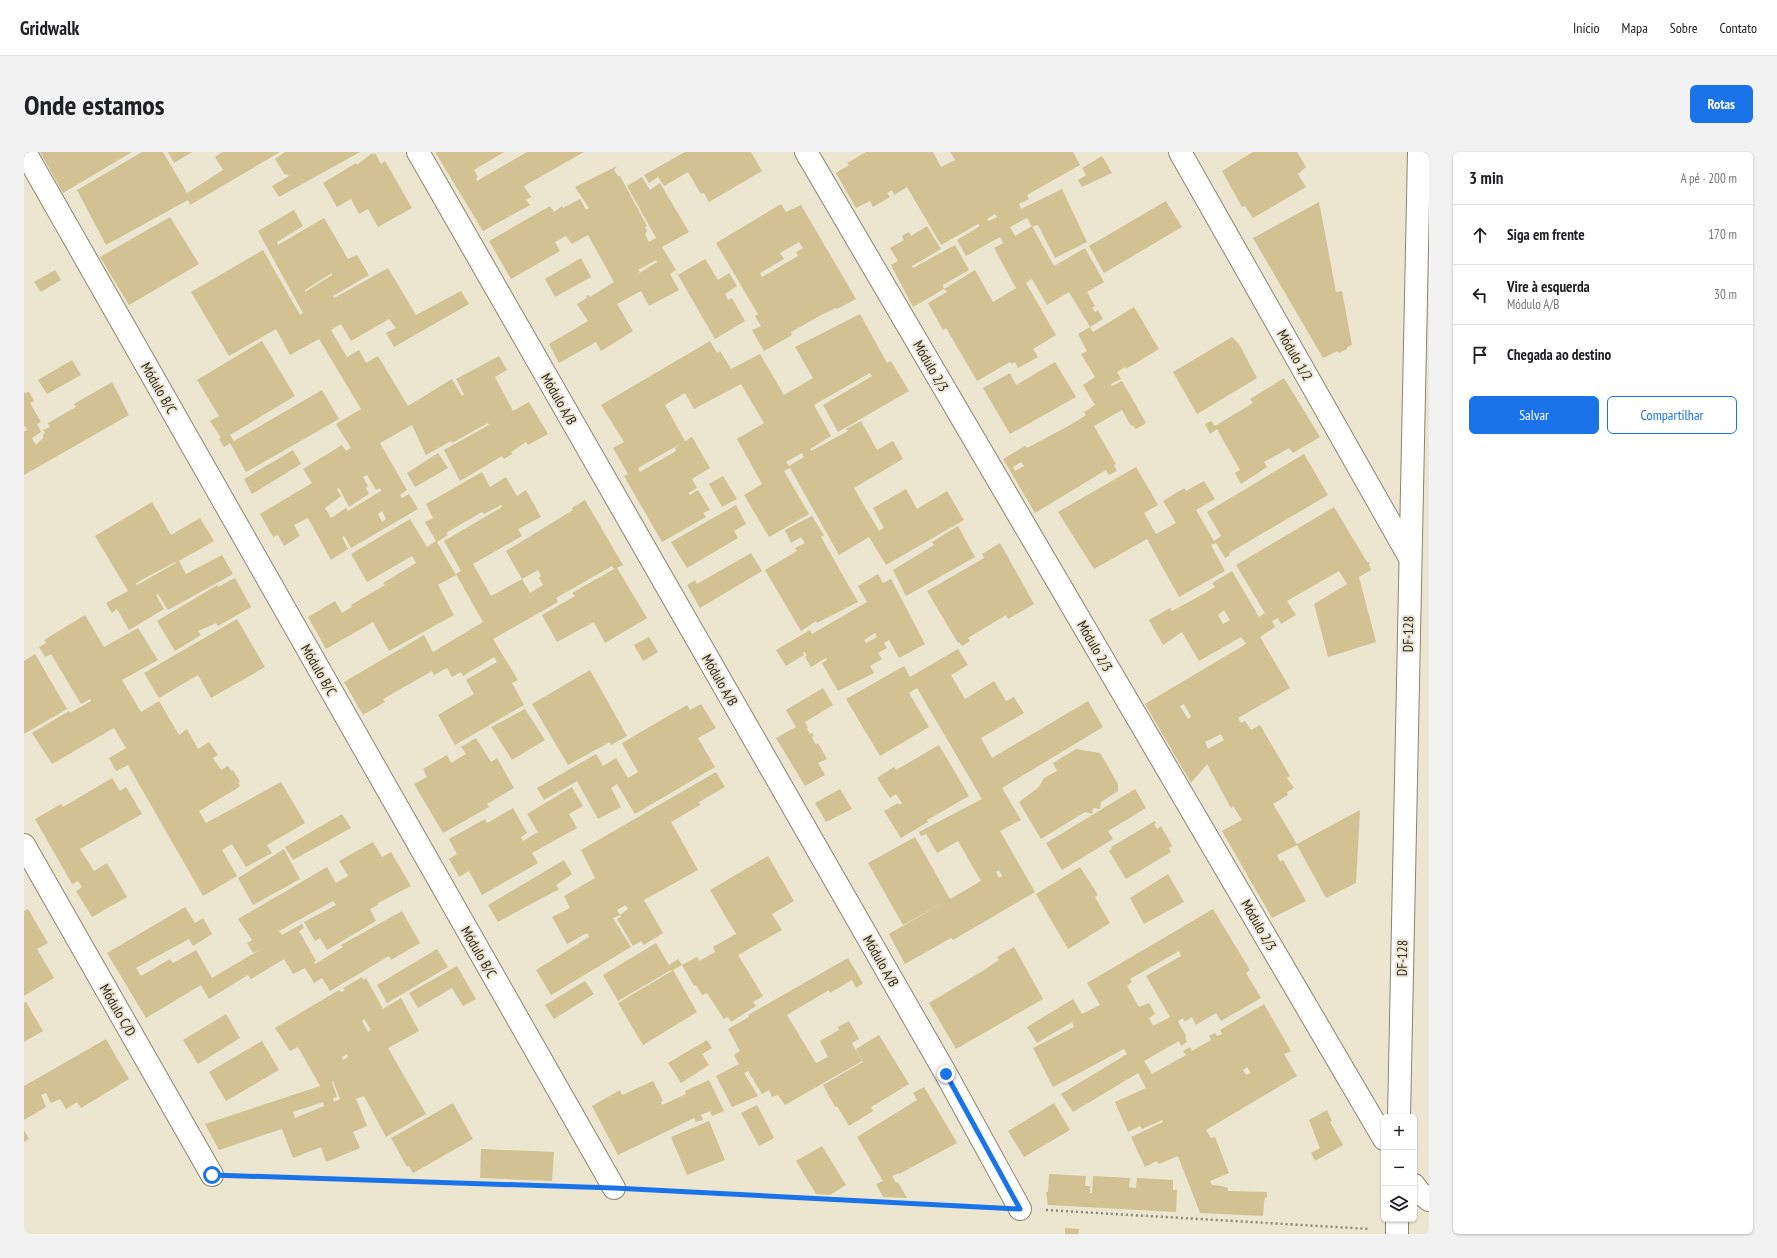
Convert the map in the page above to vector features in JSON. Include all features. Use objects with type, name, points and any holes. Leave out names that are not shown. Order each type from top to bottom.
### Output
[{"type":"street","name":"Módulo B/C","points":[[25,152],[614,1188]]},
{"type":"street","name":"Módulo A/B","points":[[418,152],[942,1067],[1020,1209]]},
{"type":"street","name":"Módulo 2/3","points":[[806,152],[1381,1134]]},
{"type":"street","name":"Módulo 1/2","points":[[1180,152],[1410,558]]},
{"type":"street","name":"DF-128","points":[[1399,1114],[1419,152]]},
{"type":"street","points":[[1419,198],[1429,176]]},
{"type":"street","name":"Módulo C/D","points":[[24,845],[212,1175]]},
{"type":"street","points":[[1415,1186],[1420,1193],[1429,1200]]},
{"type":"path","points":[[212,1175],[614,1188],[1397,1228]]},
{"type":"building","points":[[40,152],[132,152],[63,193]]},
{"type":"building","points":[[142,152],[163,152],[187,193],[223,170],[215,157],[222,152],[280,152],[190,205],[188,200],[106,245],[77,190]]},
{"type":"building","points":[[168,152],[192,152],[174,163]]},
{"type":"building","points":[[285,152],[360,152],[279,197],[272,186],[289,176],[287,174],[285,175],[275,159]]},
{"type":"building","points":[[435,152],[504,152],[474,170],[478,177],[476,178],[477,181],[527,152],[584,152],[524,186],[531,197],[526,200],[530,205],[483,231]]},
{"type":"building","points":[[685,152],[751,152],[762,171],[709,202],[704,193],[701,194],[688,172],[664,186],[658,177],[649,183],[644,175]]},
{"type":"building","points":[[866,152],[933,152],[941,167],[955,160],[950,152],[1073,152],[1080,165],[1027,195],[1029,199],[1019,204],[1021,209],[1062,189],[1087,242],[1055,258],[1038,225],[1032,227],[1054,266],[1085,248],[1104,282],[1087,292],[1095,306],[1092,308],[1095,312],[1098,310],[1103,319],[1090,327],[1069,292],[1047,305],[1032,279],[1026,283],[1056,335],[1033,349],[1038,357],[1018,368],[1015,362],[1012,364],[1010,362],[977,381],[946,328],[943,330],[928,303],[947,292],[944,289],[975,270],[993,302],[1016,288],[994,248],[1003,243],[1000,237],[966,256],[957,240],[980,226],[978,224],[941,245],[907,187],[894,195],[892,190],[887,193],[890,197],[873,207],[870,201],[856,208],[836,173],[849,165],[847,163]],"holes":[[[995,214],[997,217],[989,221],[987,219]],[[1027,218],[1032,226],[1015,236],[1010,227]]]},
{"type":"building","points":[[1253,152],[1297,152],[1306,167],[1298,174],[1306,187],[1253,218],[1245,206],[1242,207],[1222,171]]},
{"type":"building","points":[[372,153],[373,155],[375,153],[381,164],[385,161],[412,208],[378,227],[368,209],[359,214],[351,199],[337,207],[323,183],[356,163],[357,165]]},
{"type":"building","points":[[1102,156],[1112,173],[1082,187],[1078,180],[1086,175],[1082,168]]},
{"type":"building","points":[[617,166],[614,170],[618,176],[620,176],[647,226],[645,227],[647,230],[645,234],[649,242],[656,238],[627,186],[642,177],[650,190],[660,183],[689,232],[662,247],[676,270],[670,274],[679,290],[649,306],[641,291],[617,304],[633,331],[601,351],[596,342],[559,363],[549,344],[588,321],[577,304],[587,298],[586,296],[589,295],[590,297],[614,282],[588,235],[572,244],[566,236],[555,242],[560,251],[511,279],[489,241],[550,206],[554,212],[562,206],[563,208],[580,199],[586,210],[589,208],[575,187]],"holes":[[[656,260],[657,262],[633,277],[640,272],[638,270]]]},
{"type":"building","points":[[1166,201],[1182,227],[1104,273],[1089,246]]},
{"type":"building","points":[[1319,202],[1336,292],[1342,291],[1352,345],[1339,353],[1338,351],[1323,358],[1253,238]]},
{"type":"building","points":[[781,204],[786,212],[801,205],[856,299],[821,315],[791,332],[792,335],[764,351],[752,330],[761,326],[755,316],[758,314],[716,243]],"holes":[[[799,242],[803,248],[796,252],[798,256],[762,277],[760,273],[784,259],[780,253]]]},
{"type":"building","points":[[294,210],[303,226],[277,242],[278,245],[324,218],[348,259],[357,255],[369,275],[333,296],[334,298],[388,268],[416,315],[461,291],[469,304],[394,347],[386,333],[396,328],[389,319],[351,341],[341,324],[331,330],[347,357],[359,350],[366,363],[378,356],[408,406],[452,379],[462,396],[464,394],[456,379],[499,356],[507,370],[495,377],[513,411],[529,402],[548,434],[528,445],[526,442],[511,452],[512,454],[504,459],[502,456],[460,481],[444,450],[489,425],[488,423],[452,443],[451,441],[426,455],[412,425],[380,443],[407,490],[400,495],[402,498],[409,494],[418,509],[351,548],[344,536],[342,537],[348,549],[331,560],[308,518],[294,525],[300,536],[284,546],[278,535],[273,537],[260,514],[312,483],[303,469],[342,445],[346,451],[351,448],[336,424],[361,409],[319,339],[290,355],[276,329],[229,356],[191,292],[263,250],[300,315],[303,313],[258,231]],"holes":[[[332,273],[332,275],[305,292],[305,290]],[[367,475],[376,490],[380,488],[381,491],[348,511],[346,508],[331,518],[325,508],[341,496],[337,489],[339,488],[349,507],[369,494],[366,488],[368,486],[363,477]],[[382,511],[386,519],[382,522],[378,514]]]},
{"type":"building","points":[[170,217],[199,264],[129,305],[100,257]]},
{"type":"building","points":[[927,226],[941,249],[912,266],[913,268],[955,245],[969,270],[943,285],[944,289],[913,307],[891,265],[898,261],[890,248],[904,240],[902,236],[909,232],[911,236]]},
{"type":"building","points":[[581,258],[591,277],[555,297],[545,279]]},
{"type":"building","points":[[705,259],[718,280],[729,273],[737,286],[725,294],[728,300],[732,298],[745,321],[715,339],[678,275]]},
{"type":"building","points":[[55,270],[61,280],[41,292],[34,282]]},
{"type":"building","points":[[1134,307],[1159,349],[1126,369],[1125,367],[1117,372],[1121,379],[1111,384],[1112,386],[1122,381],[1146,423],[1136,429],[1132,425],[1131,426],[1122,410],[1094,426],[1116,464],[1114,465],[1117,471],[1109,475],[1106,470],[1035,513],[1003,459],[1025,446],[1027,448],[1072,424],[1086,415],[1084,412],[1095,405],[1083,385],[1095,377],[1081,354],[1087,351],[1078,334],[1090,327],[1093,332]],"holes":[[[1021,462],[1024,466],[1015,471],[1013,467]]]},
{"type":"building","points":[[860,314],[887,363],[891,361],[909,391],[838,432],[823,405],[872,376],[870,373],[814,405],[831,436],[810,449],[811,451],[848,431],[846,429],[861,421],[877,450],[893,441],[903,459],[854,488],[879,531],[884,528],[873,508],[906,489],[917,509],[947,491],[964,520],[886,565],[869,537],[839,555],[790,468],[784,471],[809,514],[769,537],[744,495],[762,484],[737,439],[764,423],[741,384],[694,409],[685,393],[665,405],[685,441],[692,437],[710,468],[692,479],[697,488],[688,493],[690,495],[698,490],[710,510],[703,513],[706,517],[662,542],[624,476],[628,474],[613,448],[624,442],[601,405],[710,341],[717,353],[720,351],[731,369],[760,354],[784,395],[813,378],[795,347]],"holes":[[[682,443],[675,448],[676,451],[640,472],[638,468]],[[802,453],[804,457],[789,466],[786,462]]]},
{"type":"building","points":[[1232,337],[1239,344],[1257,378],[1197,414],[1173,372]]},
{"type":"building","points":[[262,341],[295,396],[230,435],[234,441],[322,390],[339,419],[246,472],[230,443],[224,447],[219,439],[221,438],[210,421],[219,416],[197,380]]},
{"type":"building","points":[[72,360],[81,375],[47,394],[38,380]]},
{"type":"building","points":[[1055,362],[1076,397],[1010,434],[983,388],[1010,373],[1016,385]]},
{"type":"building","points":[[1284,378],[1320,437],[1293,453],[1289,448],[1264,462],[1267,467],[1241,484],[1235,473],[1240,470],[1217,429],[1210,434],[1205,424],[1211,421],[1215,426],[1253,403],[1250,399]]},
{"type":"building","points":[[112,382],[129,415],[24,475],[24,432],[27,430],[25,426],[24,427],[24,391],[25,393],[29,392],[34,401],[30,403],[41,422],[37,424],[41,432],[32,438],[36,445],[43,438],[45,433],[43,430],[50,427],[48,423],[76,407],[74,404]]},
{"type":"building","points":[[293,450],[301,464],[252,494],[244,479]]},
{"type":"building","points":[[438,453],[448,468],[415,487],[407,473]]},
{"type":"building","points":[[1304,454],[1328,495],[1229,553],[1230,555],[1225,558],[1216,543],[1211,545],[1225,571],[1179,597],[1147,539],[1094,569],[1058,512],[1136,467],[1158,505],[1144,513],[1156,534],[1176,523],[1163,501],[1184,488],[1186,491],[1204,481],[1215,499],[1196,510],[1214,541],[1221,536],[1207,512]]},
{"type":"building","points":[[482,472],[490,487],[506,477],[517,496],[526,490],[541,517],[518,529],[522,536],[473,564],[491,596],[522,579],[506,551],[573,510],[572,508],[585,500],[623,565],[617,568],[647,618],[605,643],[594,622],[557,642],[542,615],[575,596],[572,593],[614,569],[612,566],[556,598],[558,602],[493,639],[518,680],[512,683],[524,705],[455,745],[438,715],[474,694],[466,680],[497,662],[494,657],[463,676],[461,672],[452,677],[447,668],[434,675],[432,671],[383,699],[385,702],[363,715],[344,682],[424,635],[433,652],[483,622],[456,574],[461,571],[444,541],[502,507],[501,505],[484,514],[482,512],[446,533],[448,535],[437,542],[456,575],[438,585],[454,615],[389,651],[373,622],[326,649],[308,617],[335,601],[342,613],[352,607],[351,605],[385,585],[383,583],[416,563],[412,556],[367,582],[351,554],[410,519],[427,547],[436,541],[425,522],[433,518],[426,504]],"holes":[[[538,570],[541,576],[539,578],[543,585],[530,593],[522,579]]]},
{"type":"building","points":[[723,476],[737,499],[722,507],[709,484]]},
{"type":"building","points":[[152,502],[171,535],[200,518],[214,541],[179,561],[186,574],[222,555],[233,574],[168,610],[158,594],[156,595],[164,609],[129,630],[117,609],[112,613],[106,603],[128,591],[95,536]],"holes":[[[175,562],[176,563],[137,585],[136,583]]]},
{"type":"building","points":[[736,505],[746,524],[734,531],[738,538],[687,568],[671,542]]},
{"type":"building","points":[[1334,507],[1367,562],[1370,563],[1369,565],[1371,570],[1359,577],[1376,642],[1328,657],[1314,604],[1347,584],[1339,571],[1287,601],[1296,615],[1281,624],[1278,618],[1272,621],[1275,627],[1260,637],[1290,688],[1238,718],[1241,723],[1245,721],[1251,730],[1260,725],[1290,776],[1287,778],[1294,788],[1287,792],[1288,795],[1273,804],[1297,844],[1360,810],[1356,883],[1326,898],[1297,845],[1277,855],[1280,862],[1283,860],[1306,901],[1272,918],[1222,831],[1242,820],[1233,806],[1231,808],[1207,764],[1191,783],[1145,704],[1246,644],[1241,637],[1199,661],[1182,632],[1163,645],[1149,620],[1170,608],[1172,611],[1205,593],[1215,587],[1212,583],[1232,571],[1259,617],[1265,613],[1236,565]],"holes":[[[1224,610],[1230,620],[1223,624],[1218,615]],[[1184,704],[1191,717],[1188,719],[1180,706]],[[1221,734],[1224,740],[1208,749],[1205,742]]]},
{"type":"building","points":[[812,516],[824,535],[821,537],[858,602],[817,623],[816,621],[801,631],[765,570],[797,551],[795,548],[805,543],[801,537],[791,543],[785,530]]},
{"type":"building","points":[[958,526],[975,557],[906,596],[893,570],[934,545],[932,542]]},
{"type":"building","points":[[1000,543],[1034,604],[1008,619],[1006,615],[968,638],[970,641],[962,646],[959,642],[958,643],[927,591],[984,558],[982,554]]},
{"type":"building","points":[[751,553],[762,571],[700,608],[687,585],[695,580],[697,584]]},
{"type":"building","points":[[878,574],[883,583],[891,579],[925,644],[899,658],[889,640],[884,643],[887,648],[878,653],[882,659],[870,666],[874,673],[838,691],[822,663],[827,660],[826,658],[811,667],[805,657],[807,656],[805,652],[803,653],[804,655],[786,666],[776,650],[810,630],[812,634],[867,602],[858,586]],"holes":[[[875,633],[877,637],[866,643],[864,640]]]},
{"type":"building","points":[[235,578],[251,607],[218,626],[216,623],[198,631],[201,635],[175,651],[157,621],[217,585],[218,587]]},
{"type":"building","points":[[85,615],[104,647],[138,628],[158,660],[122,680],[141,712],[159,701],[179,735],[187,729],[198,749],[209,742],[218,755],[213,758],[221,770],[228,766],[231,771],[233,770],[240,782],[238,783],[240,786],[236,789],[199,811],[206,823],[281,782],[305,823],[267,845],[272,853],[246,867],[232,844],[222,850],[237,876],[203,896],[128,765],[116,771],[109,758],[126,748],[114,728],[52,764],[32,733],[69,711],[70,713],[91,701],[90,699],[81,704],[51,654],[45,657],[39,647],[46,643],[44,640]]},
{"type":"building","points":[[237,619],[265,667],[211,698],[198,675],[159,698],[144,673]]},
{"type":"building","points":[[649,637],[658,652],[643,661],[634,645]]},
{"type":"building","points":[[958,649],[968,665],[951,675],[965,699],[994,681],[1006,701],[1014,697],[1024,713],[981,738],[992,758],[1088,701],[1103,727],[1002,788],[1021,820],[1000,831],[1035,892],[953,940],[951,938],[905,964],[889,934],[946,901],[903,925],[868,863],[915,837],[950,899],[981,881],[958,841],[937,853],[926,834],[921,836],[919,832],[982,799],[917,688],[909,693],[929,727],[880,756],[846,699],[904,666],[910,677]],"holes":[[[999,870],[1002,876],[999,878],[996,872]]]},
{"type":"building","points":[[35,654],[67,709],[24,734],[24,661]]},
{"type":"building","points":[[590,670],[627,736],[611,745],[610,742],[568,765],[532,704]]},
{"type":"building","points":[[823,688],[833,705],[805,722],[810,734],[812,733],[814,736],[812,737],[816,745],[818,743],[827,759],[818,763],[825,775],[805,786],[776,738],[796,727],[786,710]]},
{"type":"building","points":[[701,704],[716,728],[698,738],[715,767],[635,814],[617,784],[611,788],[621,807],[598,819],[577,781],[544,800],[537,788],[596,754],[603,766],[616,758],[628,778],[638,772],[622,743],[687,705],[690,710]]},
{"type":"building","points":[[525,709],[545,740],[512,760],[491,727]]},
{"type":"building","points":[[476,738],[491,762],[497,758],[514,788],[487,804],[489,807],[443,833],[414,784],[427,777],[423,769],[447,755],[451,763],[466,754],[461,747]]},
{"type":"building","points":[[939,745],[969,796],[927,820],[928,822],[901,838],[884,811],[898,803],[899,805],[902,803],[896,794],[890,798],[877,778],[894,767],[896,770]]},
{"type":"building","points":[[1076,749],[1100,753],[1118,784],[1118,791],[1101,802],[1100,809],[1093,808],[1092,814],[1085,812],[1041,839],[1019,802],[1039,787],[1044,778],[1057,771],[1053,763]]},
{"type":"building","points":[[716,772],[725,787],[699,802],[700,805],[671,822],[698,870],[644,900],[663,933],[644,945],[641,941],[633,946],[617,919],[621,917],[620,915],[613,918],[631,947],[551,995],[536,970],[589,937],[587,933],[567,944],[552,917],[570,908],[564,896],[595,878],[581,850]],"holes":[[[626,905],[628,909],[620,915],[617,910]]]},
{"type":"building","points":[[112,778],[120,791],[126,787],[142,814],[80,849],[94,871],[107,863],[127,897],[92,917],[76,891],[82,887],[78,881],[72,884],[35,819],[61,804],[63,807]]},
{"type":"building","points":[[572,787],[583,806],[569,814],[577,828],[532,853],[538,863],[482,895],[469,871],[459,877],[449,859],[457,854],[449,839],[485,819],[487,823],[513,808],[527,833],[521,837],[523,841],[538,832],[527,814]]},
{"type":"building","points":[[840,789],[852,809],[826,822],[815,803]]},
{"type":"building","points":[[1135,789],[1146,808],[1108,831],[1113,839],[1062,870],[1046,843]]},
{"type":"building","points":[[342,814],[351,828],[293,860],[285,847]]},
{"type":"building","points":[[1155,821],[1156,823],[1154,824],[1157,829],[1161,826],[1172,846],[1169,848],[1171,852],[1126,879],[1109,851],[1112,849],[1111,847]]},
{"type":"building","points":[[373,842],[382,857],[391,852],[411,886],[378,903],[378,905],[370,909],[376,921],[327,950],[320,938],[315,941],[304,922],[336,905],[333,901],[279,931],[282,935],[302,924],[304,928],[299,931],[316,961],[314,962],[315,964],[343,947],[341,945],[402,911],[420,943],[391,960],[389,956],[330,991],[322,978],[314,983],[305,968],[293,974],[284,959],[251,979],[248,975],[209,999],[201,985],[146,1018],[107,953],[185,907],[195,923],[203,918],[212,934],[193,946],[189,939],[136,968],[141,976],[170,959],[173,963],[196,950],[212,978],[261,949],[253,953],[247,943],[252,940],[238,919],[327,867],[336,883],[348,876],[339,861]]},
{"type":"building","points":[[284,849],[300,879],[253,905],[238,878]]},
{"type":"building","points":[[768,856],[794,901],[772,914],[782,930],[738,955],[763,996],[753,1002],[756,1006],[731,1022],[728,1017],[724,1019],[707,993],[702,995],[696,985],[694,986],[682,965],[697,957],[699,961],[715,952],[713,947],[736,934],[710,890]]},
{"type":"building","points":[[564,860],[572,874],[556,885],[559,889],[498,922],[488,905]]},
{"type":"building","points":[[1080,867],[1098,895],[1095,897],[1110,923],[1068,949],[1036,894]]},
{"type":"building","points":[[1168,874],[1184,902],[1144,924],[1130,898]]},
{"type":"building","points":[[28,909],[48,943],[37,949],[54,978],[24,996],[24,911]]},
{"type":"building","points":[[1213,909],[1250,970],[1246,973],[1261,998],[1221,1021],[1216,1013],[1196,1025],[1192,1017],[1185,1022],[1183,1018],[1178,1021],[1186,1036],[1187,1042],[1181,1046],[1179,1041],[1144,1061],[1152,1074],[1186,1055],[1183,1051],[1190,1047],[1192,1051],[1211,1040],[1209,1036],[1215,1033],[1217,1036],[1222,1034],[1220,1030],[1264,1004],[1291,1051],[1284,1054],[1297,1076],[1206,1130],[1211,1138],[1215,1137],[1229,1173],[1210,1181],[1212,1185],[1228,1188],[1228,1191],[1267,1192],[1263,1216],[1200,1213],[1178,1156],[1159,1164],[1157,1161],[1145,1167],[1131,1137],[1163,1122],[1162,1120],[1142,1129],[1140,1126],[1128,1132],[1115,1102],[1146,1088],[1138,1073],[1073,1112],[1061,1094],[1127,1054],[1124,1049],[1053,1087],[1033,1048],[1074,1027],[1072,1022],[1037,1043],[1027,1027],[1073,999],[1082,1014],[1100,1005],[1087,983]],"holes":[[[1179,951],[1181,956],[1146,976],[1170,1017],[1153,1026],[1149,1018],[1155,1014],[1149,1003],[1139,1007],[1127,986],[1132,982],[1130,979]],[[1247,1067],[1251,1073],[1246,1075],[1243,1070]]]},
{"type":"building","points":[[656,943],[669,965],[678,959],[682,965],[673,970],[697,1012],[643,1045],[618,1003],[672,971],[671,970],[618,1001],[603,975]]},
{"type":"building","points":[[1014,947],[1043,999],[956,1049],[929,1003],[984,970],[999,960],[997,957]]},
{"type":"building","points":[[437,949],[448,967],[387,1003],[377,985]]},
{"type":"building","points":[[848,958],[863,983],[856,988],[852,980],[830,993],[829,990],[787,1015],[816,1063],[828,1057],[820,1041],[839,1030],[838,1027],[849,1021],[859,1039],[852,1043],[862,1061],[785,1105],[778,1095],[772,1097],[769,1090],[762,1094],[748,1071],[744,1073],[758,1096],[732,1107],[716,1076],[739,1064],[734,1055],[740,1051],[728,1029],[749,1017],[748,1015]]},
{"type":"building","points":[[457,966],[476,999],[463,1006],[452,988],[418,1008],[409,993]]},
{"type":"building","points":[[362,977],[363,980],[366,978],[383,1009],[401,998],[419,1031],[388,1048],[426,1114],[386,1137],[364,1096],[356,1099],[367,1126],[353,1132],[360,1148],[326,1162],[321,1147],[293,1158],[282,1129],[219,1150],[205,1124],[320,1086],[298,1047],[290,1051],[275,1028],[339,990],[341,992],[345,990],[343,988]],"holes":[[[364,1019],[371,1030],[368,1032],[362,1021]],[[347,1054],[348,1057],[343,1060],[342,1057]],[[333,1081],[340,1099],[334,1102],[333,1098],[337,1097],[332,1082]],[[323,1102],[324,1106],[295,1118],[293,1112]]]},
{"type":"building","points":[[585,981],[594,994],[554,1019],[545,1005]]},
{"type":"building","points":[[26,1002],[43,1031],[24,1042],[24,1003]]},
{"type":"building","points":[[226,1014],[240,1038],[198,1064],[183,1040]]},
{"type":"building","points":[[879,1035],[909,1084],[871,1107],[873,1111],[849,1126],[837,1106],[835,1107],[823,1085],[863,1062],[856,1049]]},
{"type":"building","points":[[106,1039],[129,1079],[81,1108],[77,1102],[66,1109],[60,1099],[51,1103],[46,1093],[41,1095],[46,1107],[24,1120],[24,1086]]},
{"type":"building","points":[[707,1040],[712,1048],[702,1054],[709,1065],[681,1083],[668,1063]]},
{"type":"building","points":[[262,1041],[279,1070],[226,1101],[209,1072]]},
{"type":"building","points":[[709,1080],[724,1111],[712,1116],[710,1111],[701,1115],[703,1120],[696,1122],[694,1118],[618,1155],[592,1106],[620,1090],[622,1095],[653,1081],[663,1101],[661,1102],[662,1105],[686,1094],[685,1091]]},
{"type":"building","points":[[924,1087],[957,1143],[899,1174],[892,1176],[896,1183],[898,1182],[907,1198],[883,1197],[876,1184],[883,1181],[857,1137],[917,1100],[913,1093]]},
{"type":"building","points":[[453,1103],[473,1139],[413,1173],[409,1166],[407,1167],[391,1138]]},
{"type":"building","points":[[1054,1103],[1070,1130],[1024,1157],[1008,1131]]},
{"type":"building","points":[[757,1105],[774,1138],[759,1146],[741,1113]]},
{"type":"building","points":[[1327,1110],[1332,1121],[1330,1122],[1343,1145],[1315,1161],[1311,1153],[1320,1148],[1309,1120]]},
{"type":"building","points":[[709,1121],[725,1160],[687,1175],[671,1137]]},
{"type":"building","points":[[24,1130],[29,1139],[24,1142]]},
{"type":"building","points":[[822,1146],[846,1185],[830,1195],[816,1194],[796,1161]]},
{"type":"building","points":[[481,1149],[554,1152],[552,1181],[480,1178]]},
{"type":"building","points":[[1049,1174],[1086,1176],[1085,1186],[1090,1186],[1090,1193],[1092,1193],[1093,1176],[1130,1178],[1129,1187],[1135,1188],[1137,1178],[1173,1180],[1173,1190],[1177,1190],[1176,1212],[1048,1205],[1046,1192],[1048,1192]]},
{"type":"building","points":[[1065,1228],[1079,1229],[1078,1234],[1065,1234]]},
{"type":"route","points":[[212,1175],[614,1188],[1020,1209],[946,1074]]}]
